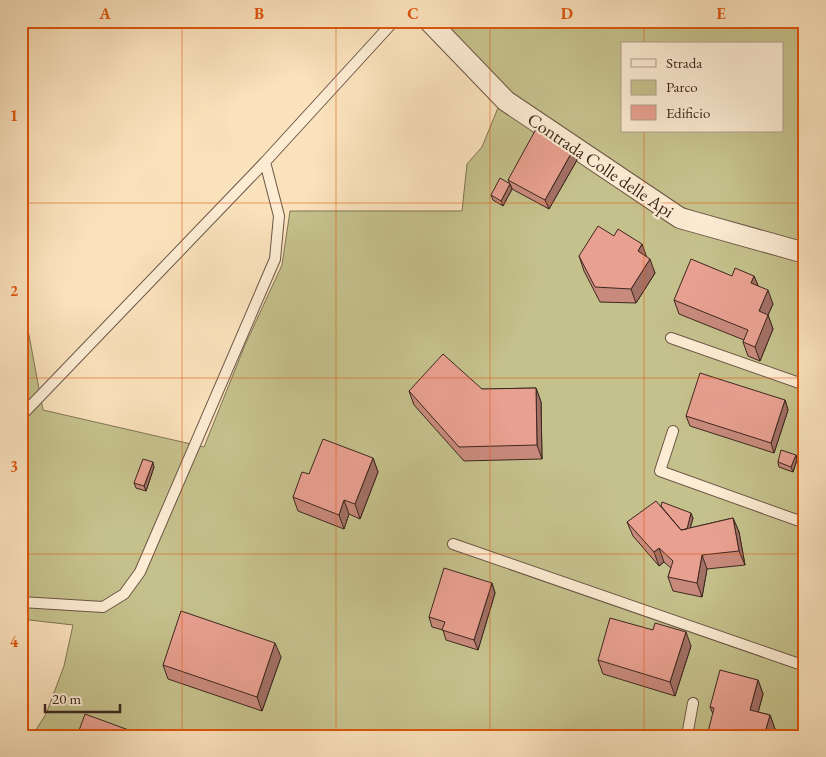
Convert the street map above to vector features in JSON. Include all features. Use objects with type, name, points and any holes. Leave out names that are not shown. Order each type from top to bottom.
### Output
[{"type":"street","name":"Contrada Colle delle Api","points":[[429,21],[506,101],[680,218],[805,253]]},
{"type":"lane","points":[[21,416],[266,162],[394,21]]},
{"type":"lane","points":[[21,602],[103,607],[124,594],[140,572],[275,259],[279,216],[266,162]]},
{"type":"lane","points":[[671,338],[805,385]]},
{"type":"lane","points":[[673,431],[660,471],[805,523]]},
{"type":"lane","points":[[453,544],[805,666]]},
{"type":"lane","points":[[688,736],[693,703]]},
{"type":"green space","points":[[443,21],[805,21],[805,242],[732,225],[682,207],[514,95]]},
{"type":"green space","points":[[500,103],[679,220],[805,257],[805,736],[32,736],[46,714],[64,666],[73,625],[21,619],[21,327],[28,330],[43,410],[204,447],[245,345],[282,265],[290,211],[462,211],[467,164],[482,147]]},
{"type":"building","points":[[536,129],[573,150],[545,200],[508,180]]},
{"type":"building","points":[[500,178],[510,184],[501,201],[491,195]]},
{"type":"building","points":[[598,226],[614,236],[618,229],[642,244],[638,251],[650,259],[631,289],[595,287],[579,256]]},
{"type":"building","points":[[691,259],[732,276],[735,268],[754,276],[751,283],[768,290],[759,311],[768,315],[755,347],[743,342],[748,330],[674,300]]},
{"type":"building","points":[[443,354],[482,389],[536,388],[537,445],[459,447],[409,391]]},
{"type":"building","points":[[700,373],[785,400],[771,443],[686,416]]},
{"type":"building","points":[[323,439],[373,458],[355,504],[344,500],[339,515],[293,497],[302,472],[309,474]]},
{"type":"building","points":[[781,450],[796,455],[791,467],[778,462]]},
{"type":"building","points":[[143,459],[153,462],[144,486],[134,483]]},
{"type":"building","points":[[656,501],[681,530],[733,518],[739,551],[702,555],[697,583],[668,577],[673,561],[659,548],[654,552],[627,522]]},
{"type":"building","points":[[662,502],[691,513],[687,529],[681,530],[661,506]]},
{"type":"building","points":[[444,568],[492,583],[474,640],[442,630],[445,622],[429,617]]},
{"type":"building","points":[[181,611],[275,643],[257,697],[163,665]]},
{"type":"building","points":[[610,618],[653,630],[655,623],[686,632],[670,682],[598,660]]},
{"type":"building","points":[[720,670],[758,680],[750,710],[770,715],[764,736],[707,736],[714,708],[710,707]]},
{"type":"building","points":[[85,714],[145,736],[77,736]]}]
